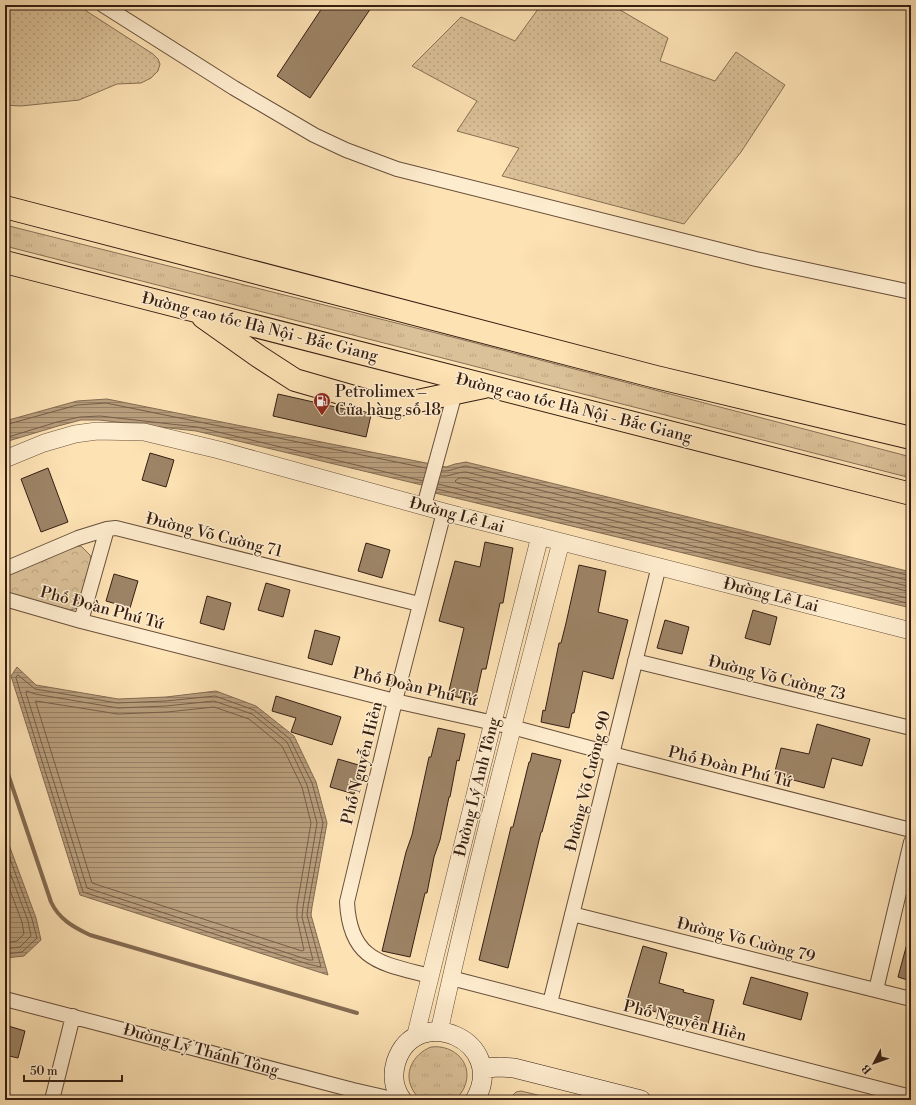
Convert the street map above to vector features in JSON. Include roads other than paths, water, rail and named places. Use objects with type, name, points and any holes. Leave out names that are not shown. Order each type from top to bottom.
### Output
[{"type":"highway","points":[[5,196],[199,245],[255,272]]},
{"type":"highway","points":[[5,207],[656,377],[911,438]]},
{"type":"highway","name":"Đường cao tốc Hà Nội - Bắc Giang","points":[[5,262],[911,494]]},
{"type":"highway","points":[[5,273],[19,276],[87,283]]},
{"type":"highway","points":[[192,310],[295,380],[389,407],[490,386]]},
{"type":"main road","points":[[402,1100],[395,1083],[395,1067],[397,1060],[403,1049],[415,1038],[426,1033],[439,1032],[455,1035],[467,1043],[477,1054],[482,1068],[482,1083],[475,1100]]},
{"type":"main road","points":[[482,1068],[514,1068],[641,1100]]},
{"type":"street","points":[[103,5],[234,88],[314,135],[346,150],[397,169],[756,260],[911,292]]},
{"type":"street","points":[[424,506],[455,393]]},
{"type":"street","name":"Đường Lê Lai","points":[[5,460],[44,443],[75,434],[98,431],[144,432],[219,450],[444,512],[911,631]]},
{"type":"street","name":"Phố Nguyễn Hiền","points":[[429,976],[383,963],[366,953],[356,941],[352,932],[347,907],[348,894],[395,701],[444,512]]},
{"type":"street","name":"Đường Võ Cường 71","points":[[5,569],[78,538],[107,529],[116,528],[419,604]]},
{"type":"street","points":[[81,620],[107,529]]},
{"type":"street","name":"Đường Lý Anh Tông","points":[[415,1038],[429,976],[540,536]]},
{"type":"street","name":"Đường Lý Anh Tông","points":[[439,1032],[477,865],[561,542]]},
{"type":"street","name":"Đường Võ Cường 90","points":[[550,1003],[659,566]]},
{"type":"street","name":"Phố Đoàn Phú Tứ","points":[[5,600],[395,701],[493,722],[612,754],[911,830]]},
{"type":"street","name":"Đường Võ Cường 73","points":[[636,661],[911,728]]},
{"type":"street","points":[[876,990],[911,842]]},
{"type":"street","points":[[459,860],[477,865]]},
{"type":"street","name":"Đường Võ Cường 79","points":[[572,914],[911,999]]},
{"type":"street","name":"Phố Nguyễn Hiền","points":[[451,978],[911,1097]]},
{"type":"street","name":"Đường Lý Thánh Tông","points":[[5,999],[353,1090],[397,1100]]},
{"type":"street","points":[[52,1100],[73,1016]]},
{"type":"water","points":[[107,399],[446,467],[466,462],[911,572],[911,608],[435,493],[422,485],[196,431],[99,420],[81,420],[5,442],[5,421],[77,401]]},
{"type":"water","points":[[17,667],[36,685],[118,699],[166,697],[216,691],[256,706],[294,736],[316,782],[327,823],[311,915],[328,975],[80,895],[11,676]]},
{"type":"water","points":[[5,834],[36,918],[41,940],[24,956],[5,958]]},
{"type":"waterway","points":[[5,765],[51,902],[62,918],[72,926],[90,935],[357,1013]]},
{"type":"place","name":"Petrolimex – Cửa hàng số 18","points":[[322,416]]}]
